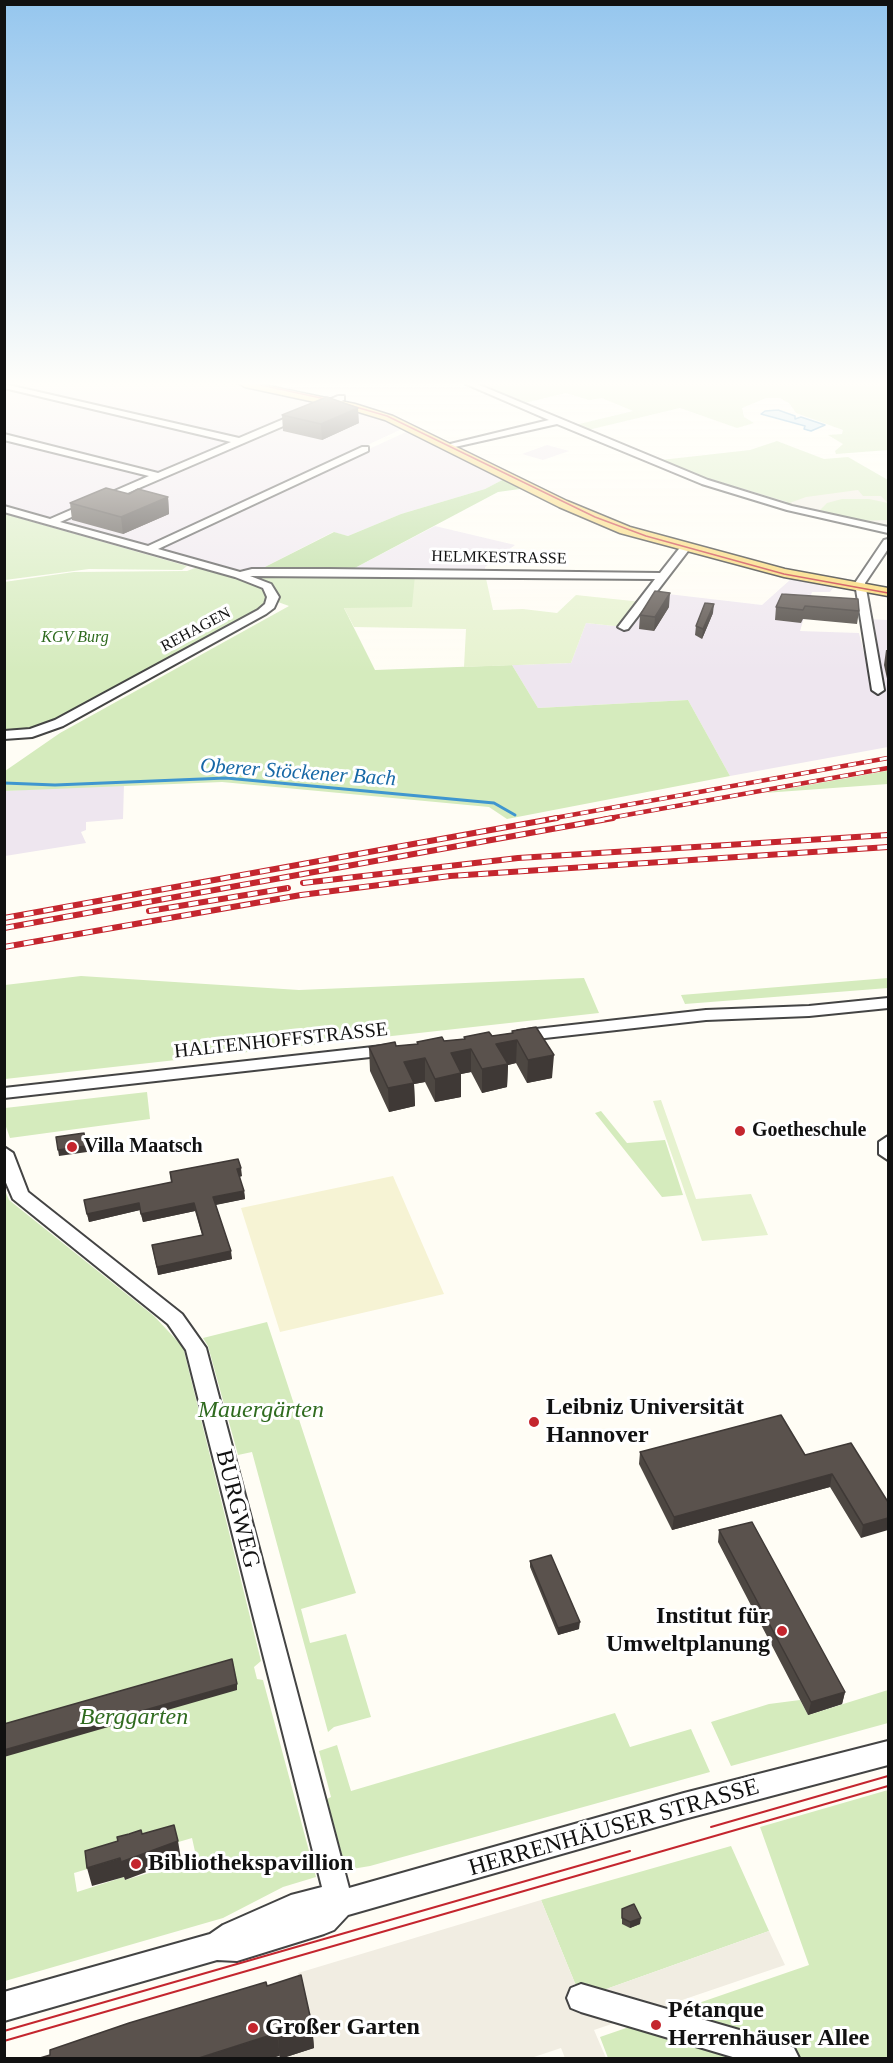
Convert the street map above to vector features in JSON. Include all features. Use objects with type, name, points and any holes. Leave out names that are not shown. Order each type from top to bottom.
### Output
[{"type":"main road","points":[[519,480],[591,517],[686,547],[790,574],[888,592]]},
{"type":"street","points":[[51,522],[149,480]]},
{"type":"street","points":[[150,549],[296,480]]},
{"type":"street","points":[[703,480],[824,517],[888,530]]},
{"type":"street","name":"REHAGEN","points":[[4,509],[239,575],[261,583],[270,591],[272,601],[262,612],[59,723],[32,733],[4,735]]},
{"type":"street","points":[[878,690],[860,583],[888,542]]},
{"type":"street","points":[[624,627],[686,547]]},
{"type":"street","name":"HELMKESTRASSE","points":[[239,575],[252,572],[332,572],[662,576]]},
{"type":"street","points":[[495,1039],[706,1015],[872,1007],[888,1001]]},
{"type":"street","name":"HALTENHOFFSTRASSE","points":[[4,1093],[414,1048]]},
{"type":"street","name":"BURGWEG","points":[[4,1153],[20,1195],[175,1319],[196,1348],[340,1904]]},
{"type":"street","name":"HERRENHÄUSER STRASSE","points":[[4,2007],[218,1946],[237,1947],[324,1920],[340,1904],[684,1806],[888,1753]]},
{"type":"street","points":[[581,1998],[784,2058]]},
{"type":"shaded area","points":[[5,480],[291,480],[150,546],[5,506]]},
{"type":"shaded area","points":[[301,480],[502,480],[485,489],[401,514],[348,536],[333,532],[259,570],[226,569],[155,548]]},
{"type":"shaded area","points":[[858,490],[863,496],[881,496],[888,503],[869,499],[842,499],[827,503],[820,510],[856,520],[787,504],[806,497]]},
{"type":"shaded area","points":[[888,520],[888,526],[884,526],[860,521]]},
{"type":"shaded area","points":[[435,526],[515,545],[485,567],[485,574],[351,570]]},
{"type":"shaded area","points":[[791,579],[833,588],[830,592],[812,592],[800,631],[859,633],[864,653],[871,653],[865,619],[888,620],[888,747],[730,776],[688,700],[538,708],[512,665],[571,663],[586,623],[624,627],[651,592],[762,605]]},
{"type":"shaded area","points":[[124,784],[123,819],[86,822],[86,830],[81,832],[86,843],[5,856],[5,791]]},
{"type":"shaded area","points":[[393,1176],[444,1294],[280,1332],[241,1208]]},
{"type":"shaded area","points":[[541,1900],[581,1998],[769,1931],[785,1965],[594,2030],[606,2058],[565,2058],[561,2048],[531,2058],[283,2058],[314,2048],[298,1973]]},
{"type":"green space","points":[[502,480],[509,480],[520,489],[498,492],[351,570],[259,570],[334,532],[348,536],[401,514],[485,489]]},
{"type":"green space","points":[[715,480],[888,480],[888,526],[862,523],[787,504],[787,502]]},
{"type":"green space","points":[[5,514],[187,566],[182,570],[89,569],[5,580]]},
{"type":"green space","name":"KGV Burg","points":[[195,568],[220,570],[270,591],[270,606],[59,723],[5,735],[4,582],[74,572],[187,571]]},
{"type":"green space","points":[[256,573],[415,575],[482,608],[344,608],[375,670],[512,665],[538,708],[688,700],[730,776],[507,819],[489,807],[222,782],[5,791],[5,771],[60,733],[289,606],[278,602],[274,589],[252,576]]},
{"type":"green space","points":[[485,574],[493,610],[523,609],[557,613],[576,595],[642,602],[624,627],[586,623],[571,663],[464,667],[466,629],[354,627],[344,608],[412,607],[415,575]]},
{"type":"green space","points":[[888,770],[888,784],[764,793],[886,771]]},
{"type":"green space","points":[[81,976],[299,990],[584,978],[599,1013],[5,1079],[5,985]]},
{"type":"green space","points":[[888,978],[888,988],[685,1004],[681,995]]},
{"type":"green space","points":[[147,1092],[150,1119],[10,1138],[5,1124],[5,1108]]},
{"type":"green space","points":[[661,1100],[696,1199],[751,1194],[768,1235],[702,1241],[653,1101]]},
{"type":"green space","points":[[601,1111],[627,1143],[665,1140],[683,1195],[662,1197],[595,1113]]},
{"type":"green space","name":"Berggarten","points":[[4,1188],[9,1200],[154,1316],[183,1347],[261,1661],[254,1667],[257,1679],[263,1680],[316,1877],[283,1887],[223,1918],[5,1981]],"holes":[[[192,1838],[196,1856],[148,1869],[149,1873],[125,1880],[124,1877],[77,1892],[74,1873]]]},
{"type":"green space","name":"Mauergärten","points":[[267,1322],[356,1593],[301,1609],[310,1643],[346,1634],[371,1717],[334,1727],[328,1732],[252,1452],[238,1455],[208,1346],[203,1338]]},
{"type":"green space","points":[[888,1690],[888,1723],[731,1766],[711,1722],[769,1704],[800,1700],[808,1715]]},
{"type":"green space","points":[[615,1713],[630,1747],[691,1729],[710,1772],[370,1866],[346,1870],[327,1799],[331,1797],[319,1751],[337,1745],[351,1791]]},
{"type":"green space","points":[[888,1790],[888,2058],[608,2058],[600,2037],[809,1965],[760,1827]]},
{"type":"green space","points":[[731,1846],[769,1931],[581,1998],[541,1900]]},
{"type":"building","points":[[106,488],[129,494],[138,489],[168,497],[121,517],[70,503]]},
{"type":"building","points":[[655,591],[670,593],[655,617],[640,615]]},
{"type":"building","points":[[782,594],[858,599],[859,611],[805,606],[803,610],[776,607]]},
{"type":"building","points":[[705,603],[714,604],[703,629],[696,626]]},
{"type":"building","points":[[536,1027],[554,1055],[528,1060],[517,1040],[496,1044],[508,1064],[482,1069],[471,1049],[451,1053],[461,1073],[435,1079],[425,1058],[404,1062],[414,1083],[388,1088],[369,1047],[395,1042],[396,1046],[418,1044],[417,1042],[442,1037],[444,1041],[465,1039],[464,1037],[489,1032],[492,1036]]},
{"type":"building","points":[[84,1133],[86,1146],[58,1150],[56,1137]]},
{"type":"building","points":[[238,1159],[241,1168],[237,1169],[244,1191],[213,1197],[231,1251],[157,1267],[152,1245],[203,1235],[194,1203],[141,1214],[139,1203],[87,1214],[84,1200],[172,1182],[170,1172]]},
{"type":"building","points":[[781,1415],[805,1455],[851,1443],[888,1502],[888,1518],[863,1525],[832,1474],[674,1517],[640,1452]]},
{"type":"building","points":[[752,1522],[845,1692],[811,1702],[719,1530]]},
{"type":"building","points":[[551,1555],[580,1622],[558,1628],[530,1561]]},
{"type":"building","points":[[232,1659],[237,1684],[4,1750],[4,1724]]},
{"type":"building","points":[[174,1825],[178,1841],[121,1862],[120,1858],[87,1868],[85,1851],[118,1841],[117,1837],[141,1830],[142,1834]]},
{"type":"building","points":[[634,1904],[641,1918],[630,1922],[622,1918],[622,1909]]},
{"type":"building","points":[[301,1975],[312,2025],[278,2037],[277,2033],[199,2058],[40,2058],[50,2055],[50,2050],[129,2023],[266,1982],[267,1986]]},
{"type":"waterway","name":"Oberer Stöckener Bach","points":[[4,783],[55,785],[226,778],[494,803],[515,815]]},
{"type":"tram line","points":[[519,480],[595,517],[646,536],[784,574],[888,593]]},
{"type":"tram line","points":[[711,1827],[888,1776]]},
{"type":"tram line","points":[[4,2041],[888,1786]]},
{"type":"tram line","points":[[4,2031],[630,1851]]},
{"type":"railway","points":[[549,819],[888,758]]},
{"type":"railway","points":[[604,819],[888,768]]},
{"type":"railway","points":[[4,918],[557,818]]},
{"type":"railway","points":[[4,928],[613,818]]},
{"type":"railway","points":[[303,883],[518,858],[888,835]]},
{"type":"railway","points":[[4,947],[301,895],[450,876],[888,847]]},
{"type":"railway","points":[[149,911],[288,888]]},
{"type":"place","name":"Goetheschule","points":[[740,1131]]},
{"type":"place","name":"Villa Maatsch","points":[[72,1147]]},
{"type":"place","name":"Leibniz Universität Hannover","points":[[534,1422]]},
{"type":"place","name":"Institut für Umweltplanung","points":[[782,1631]]},
{"type":"place","name":"Bibliothekspavillion","points":[[136,1864]]},
{"type":"place","name":"Pétanque Herrenhäuser Allee","points":[[656,2025]]},
{"type":"place","name":"Großer Garten","points":[[253,2028]]}]
